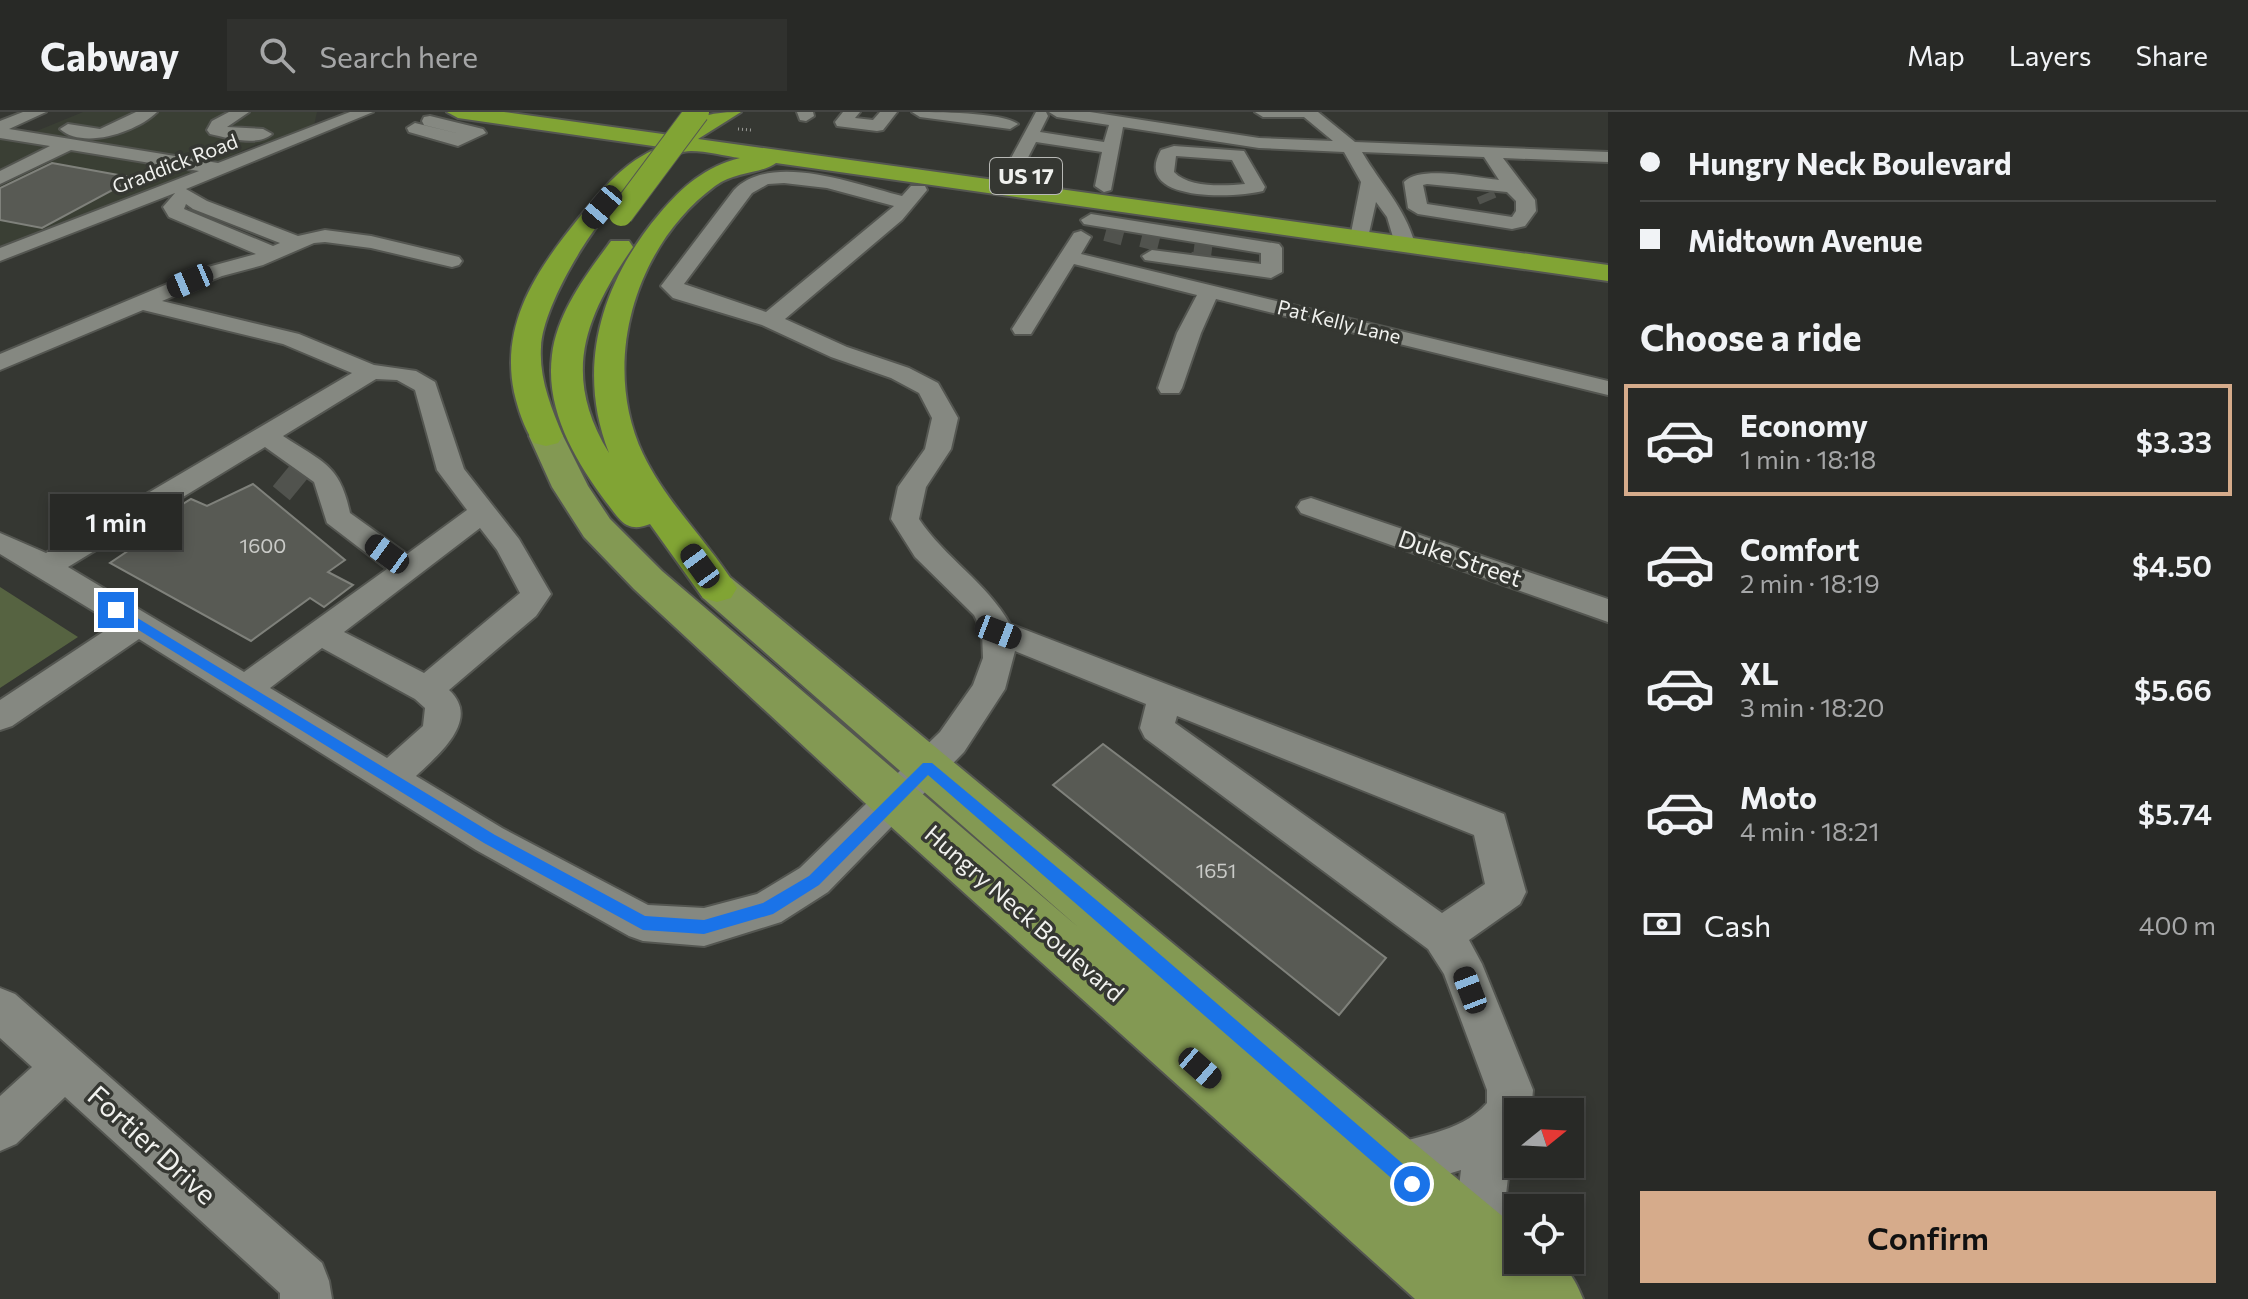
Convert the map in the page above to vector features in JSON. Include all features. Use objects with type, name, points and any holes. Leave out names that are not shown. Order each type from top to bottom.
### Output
[{"type":"highway","name":"US 17","points":[[458,112],[691,130]]},
{"type":"highway","name":"US 17","points":[[531,112],[691,130],[929,178],[1099,203],[1608,255]]},
{"type":"highway","points":[[677,112],[677,118],[691,130],[698,162],[693,189]]},
{"type":"highway","points":[[546,436],[543,356],[552,315],[584,261],[687,155],[712,112]]},
{"type":"highway","points":[[569,117],[627,125],[643,148],[644,154],[638,167]]},
{"type":"highway","points":[[546,436],[532,407],[525,379],[526,338],[534,305],[567,249],[638,167],[691,130],[749,118],[814,155]]},
{"type":"highway","points":[[691,130],[631,216],[590,290],[570,339],[566,370],[574,412],[593,457],[620,496],[659,539],[717,588]]},
{"type":"highway","name":"US 17","points":[[814,155],[1011,175],[1099,203],[1206,246],[1360,229]]},
{"type":"highway","points":[[717,588],[651,498],[617,433],[610,382],[609,344],[620,296],[640,254],[693,189],[730,167],[814,155]]},
{"type":"highway","name":"US 17","points":[[1403,235],[1608,273]]},
{"type":"main road","name":"Hungry Neck Boulevard","points":[[546,436],[570,487],[597,528],[648,580],[911,784],[1478,1275],[1550,1299]]},
{"type":"main road","name":"Hungry Neck Boulevard","points":[[717,588],[911,784],[1114,924],[1392,1167],[1478,1275]]},
{"type":"street","points":[[0,130],[37,112]]},
{"type":"street","points":[[30,138],[92,112]]},
{"type":"street","points":[[56,128],[102,134],[149,112]]},
{"type":"street","points":[[241,112],[218,125],[216,130],[298,140]]},
{"type":"street","points":[[359,114],[407,124],[449,112]]},
{"type":"street","points":[[852,112],[843,122],[877,126],[889,112]]},
{"type":"street","points":[[920,112],[1041,121],[1113,135],[1239,148],[1308,159]]},
{"type":"street","points":[[1204,112],[1202,122],[1240,126],[1239,148]]},
{"type":"street","points":[[1263,112],[1308,112],[1348,144],[1370,182],[1384,196],[1403,235]]},
{"type":"street","name":"Graddick Road","points":[[0,255],[181,188],[359,114]]},
{"type":"street","points":[[263,134],[260,130],[263,123],[274,117]]},
{"type":"street","points":[[1041,121],[1113,135]]},
{"type":"street","points":[[1011,175],[1041,121]]},
{"type":"street","points":[[0,130],[67,145],[221,169]]},
{"type":"street","points":[[1023,329],[1099,203],[1113,135]]},
{"type":"street","points":[[1239,148],[1348,144],[1600,156],[1608,170]]},
{"type":"street","points":[[0,178],[67,145]]},
{"type":"street","points":[[1485,197],[1512,223],[1526,211],[1525,200],[1489,151]]},
{"type":"street","points":[[43,157],[181,188],[200,205],[295,242]]},
{"type":"street","points":[[770,320],[906,203],[929,178]]},
{"type":"street","points":[[0,543],[45,567],[489,839],[643,923],[704,927],[767,909],[814,880],[911,784],[964,726],[988,689],[999,658],[998,632],[986,609],[925,550],[905,519],[912,487],[938,449],[945,418],[929,388],[770,320],[681,293],[672,286],[687,260],[719,226],[748,186],[774,179],[805,180],[844,185],[906,203]]},
{"type":"street","points":[[1360,229],[1370,182]]},
{"type":"street","points":[[1485,197],[1513,187]]},
{"type":"street","points":[[181,188],[173,207],[176,213],[272,253]]},
{"type":"street","points":[[1485,197],[1520,218]]},
{"type":"street","points":[[1099,203],[1134,237]]},
{"type":"street","points":[[0,363],[215,271],[256,261],[295,242],[325,236],[342,237],[452,261]]},
{"type":"street","points":[[1074,249],[1134,237],[1206,246],[1271,272],[1273,237]]},
{"type":"street","name":"Pat Kelly Lane","points":[[1074,249],[1210,290],[1608,388]]},
{"type":"street","points":[[1170,388],[1189,333],[1210,290]]},
{"type":"street","points":[[141,303],[291,339],[371,372],[394,371],[418,380],[426,387],[451,470],[509,546],[536,594],[525,608],[427,690]]},
{"type":"street","points":[[45,567],[371,372]]},
{"type":"street","points":[[265,435],[291,473],[325,477],[332,490],[337,517],[407,569]]},
{"type":"street","name":"Duke Street","points":[[1311,507],[1608,611]]},
{"type":"street","points":[[245,689],[482,513]]},
{"type":"street","points":[[0,717],[139,624]]},
{"type":"street","points":[[998,632],[1491,825],[1506,892],[1442,936]]},
{"type":"street","points":[[320,633],[427,690],[442,704],[440,731],[390,778]]},
{"type":"street","points":[[1164,697],[1157,728],[1442,936],[1461,964],[1510,1090],[1509,1111],[1490,1135],[1481,1203],[1478,1275]]},
{"type":"street","name":"Fortier Drive","points":[[0,1009],[305,1290]]},
{"type":"street","points":[[0,1128],[65,1067]]},
{"type":"street","points":[[1392,1167],[1428,1158],[1490,1135]]},
{"type":"shaded area","points":[[83,112],[317,112],[314,126],[279,141],[257,144],[152,191],[0,247],[0,136],[17,139]]},
{"type":"green space","points":[[0,587],[78,637],[0,688]]},
{"type":"building","points":[[52,163],[135,178],[42,228],[0,220],[0,188]]},
{"type":"building","points":[[253,484],[345,560],[328,572],[353,585],[324,607],[310,598],[251,641],[110,563],[165,526],[157,520],[191,499],[207,506]]},
{"type":"building","points":[[1103,744],[1386,958],[1339,1015],[1053,785]]},
{"type":"tunnel","points":[[1485,194],[1488,201]]},
{"type":"tunnel","points":[[1112,243],[1116,228]]},
{"type":"tunnel","points":[[1148,249],[1152,233]]},
{"type":"tunnel","points":[[1202,256],[1204,241]]},
{"type":"tunnel","points":[[1202,259],[1203,254]]},
{"type":"tunnel","points":[[282,475],[299,489]]},
{"type":"route","points":[[116,610],[489,839],[643,923],[704,927],[767,909],[814,880],[928,767],[1114,924],[1412,1184]]}]
